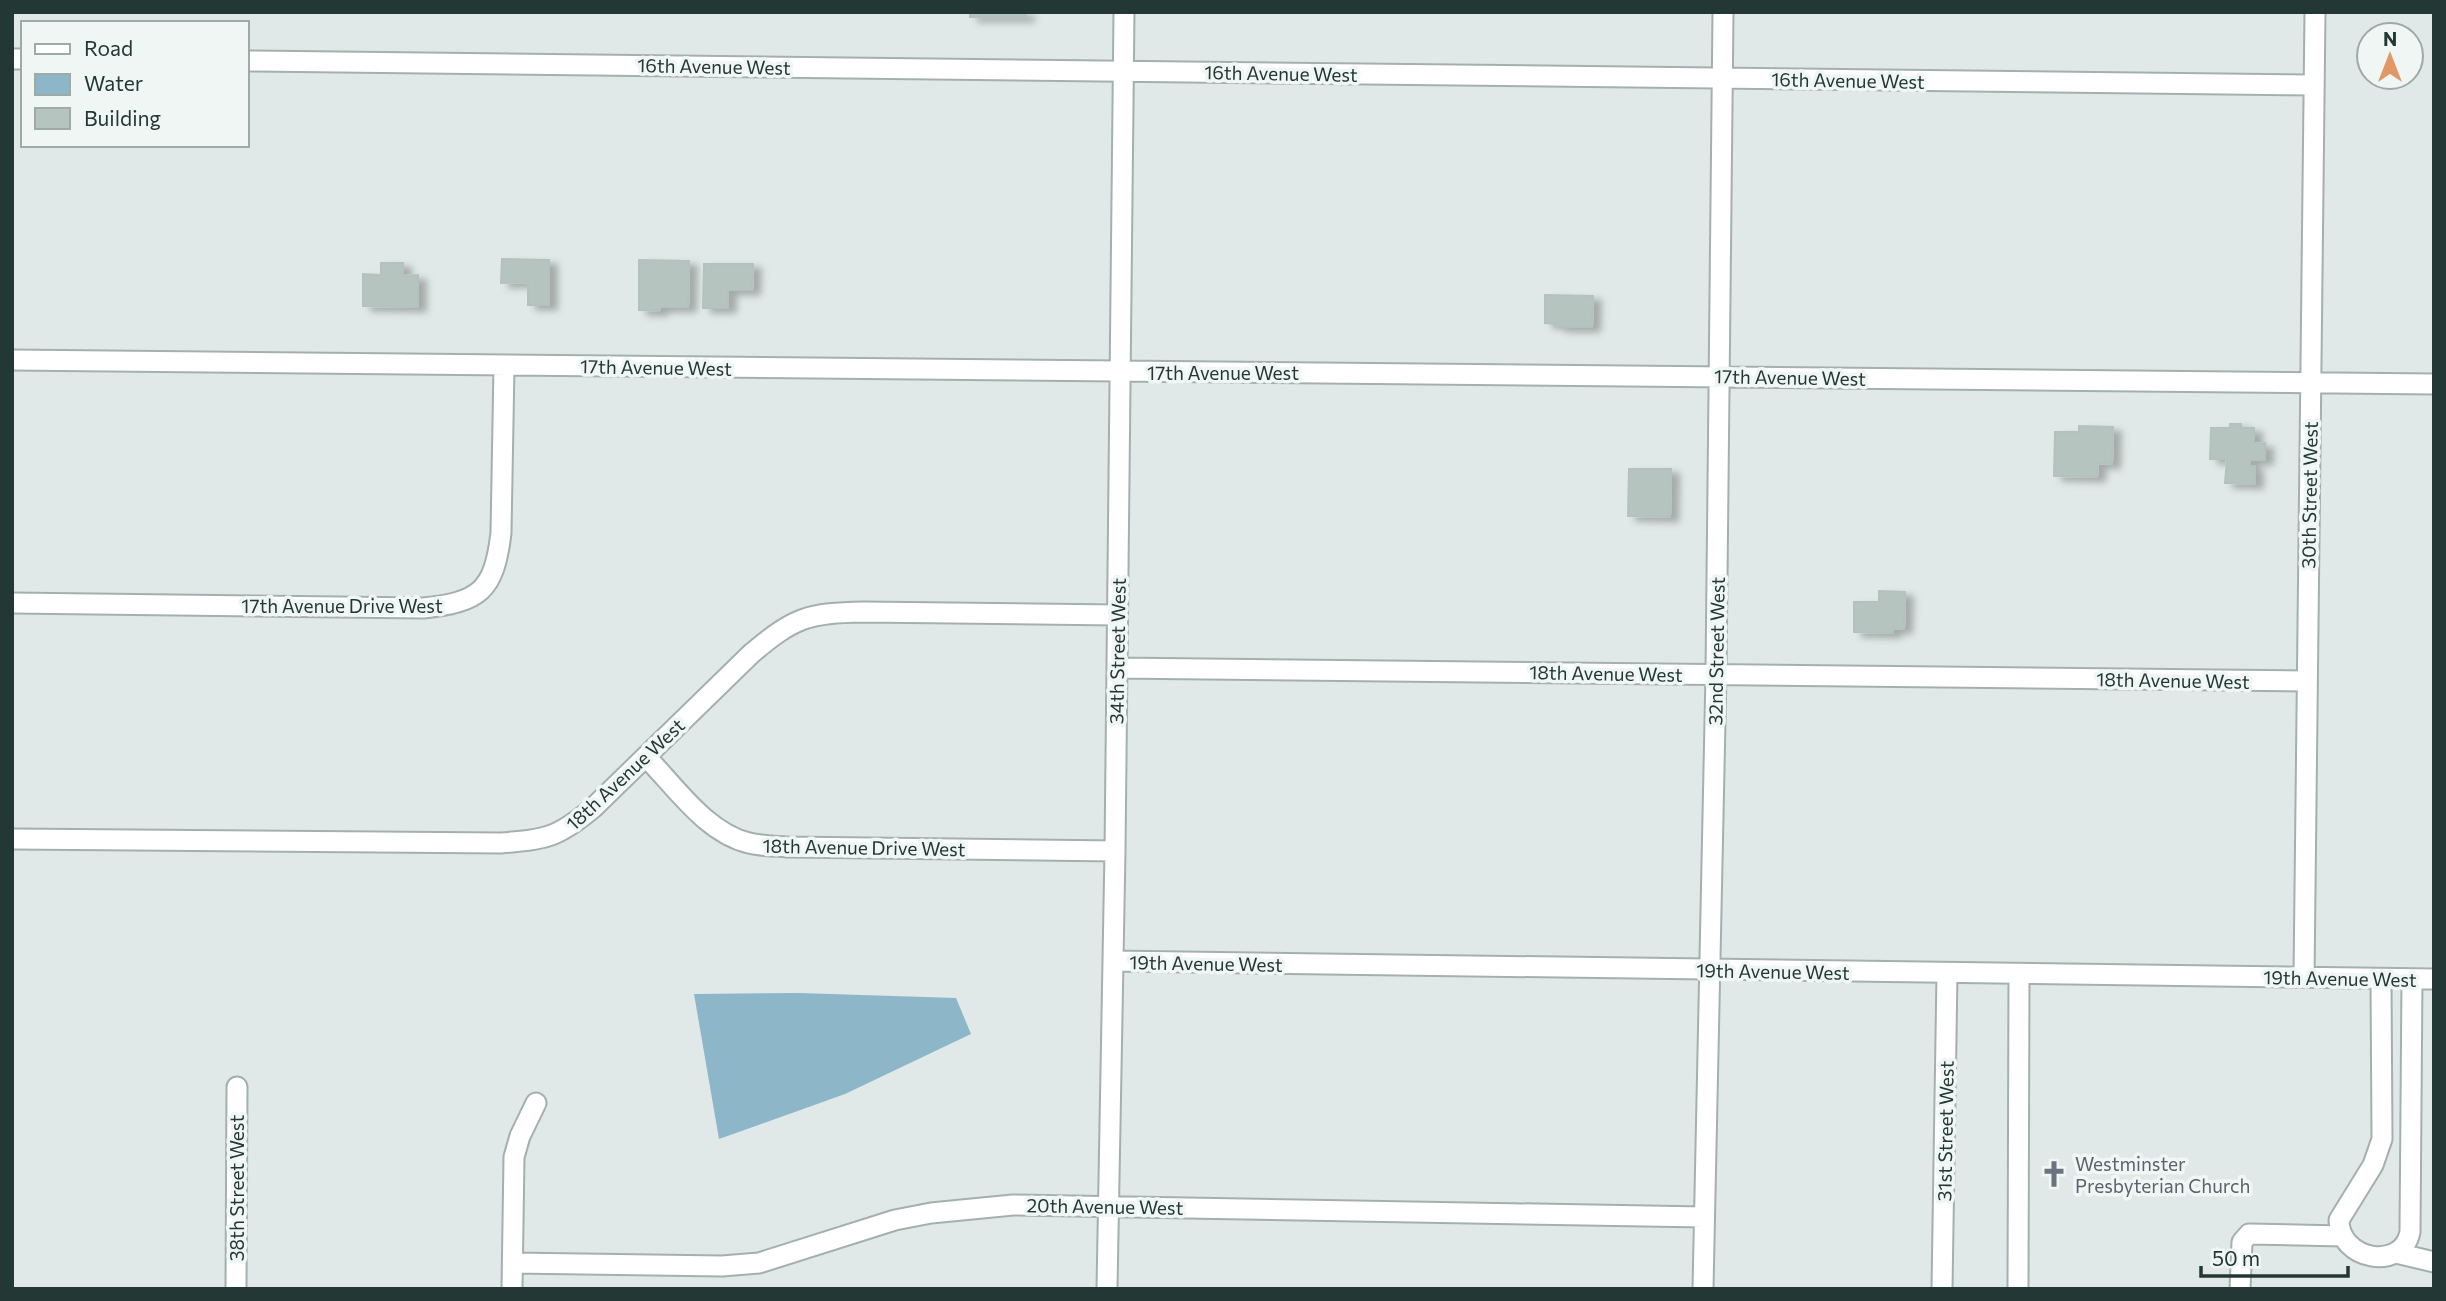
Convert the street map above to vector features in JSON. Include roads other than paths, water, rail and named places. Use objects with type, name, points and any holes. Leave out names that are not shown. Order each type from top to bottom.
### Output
[{"type":"street","name":"34th Street West","points":[[1107,1289],[1115,851],[1124,12]]},
{"type":"street","name":"32nd Street West","points":[[1703,1289],[1716,674],[1723,12]]},
{"type":"street","name":"30th Street West","points":[[2304,977],[2315,12]]},
{"type":"street","name":"16th Avenue West","points":[[248,61],[2314,85]]},
{"type":"street","name":"17th Avenue West","points":[[12,360],[2434,384]]},
{"type":"street","name":"17th Avenue Drive West","points":[[12,603],[423,608],[464,601],[486,585],[498,560],[501,533],[504,366]]},
{"type":"street","name":"18th Avenue West","points":[[12,839],[500,843],[536,840],[569,828],[752,653],[779,630],[804,618],[829,613],[864,612],[1118,615]]},
{"type":"street","name":"18th Avenue West","points":[[1117,668],[2306,681]]},
{"type":"street","name":"18th Avenue Drive West","points":[[646,757],[703,816],[724,832],[750,843],[787,847],[1115,851]]},
{"type":"street","name":"19th Avenue West","points":[[1113,961],[2434,979]]},
{"type":"street","name":"31st Street West","points":[[1942,1289],[1947,973]]},
{"type":"street","points":[[2018,1289],[2019,974]]},
{"type":"street","points":[[2381,979],[2382,1139],[2373,1166],[2339,1220],[2343,1236],[2356,1252],[2382,1256],[2396,1254],[2434,1262]]},
{"type":"street","points":[[2396,1254],[2407,1244],[2410,1232],[2412,979]]},
{"type":"street","name":"38th Street West","points":[[236,1289],[237,1087]]},
{"type":"street","points":[[512,1289],[514,1157],[520,1136],[536,1103]]},
{"type":"street","name":"20th Avenue West","points":[[513,1263],[722,1266],[759,1263],[895,1220],[931,1213],[1013,1205],[1704,1217]]},
{"type":"street","points":[[2240,1289],[2242,1242],[2249,1234],[2343,1236]]},
{"type":"water","points":[[799,993],[956,998],[971,1034],[845,1094],[719,1139],[694,994]]},
{"type":"place","name":"Westminster Presbyterian Church","points":[[2054,1174]]}]
